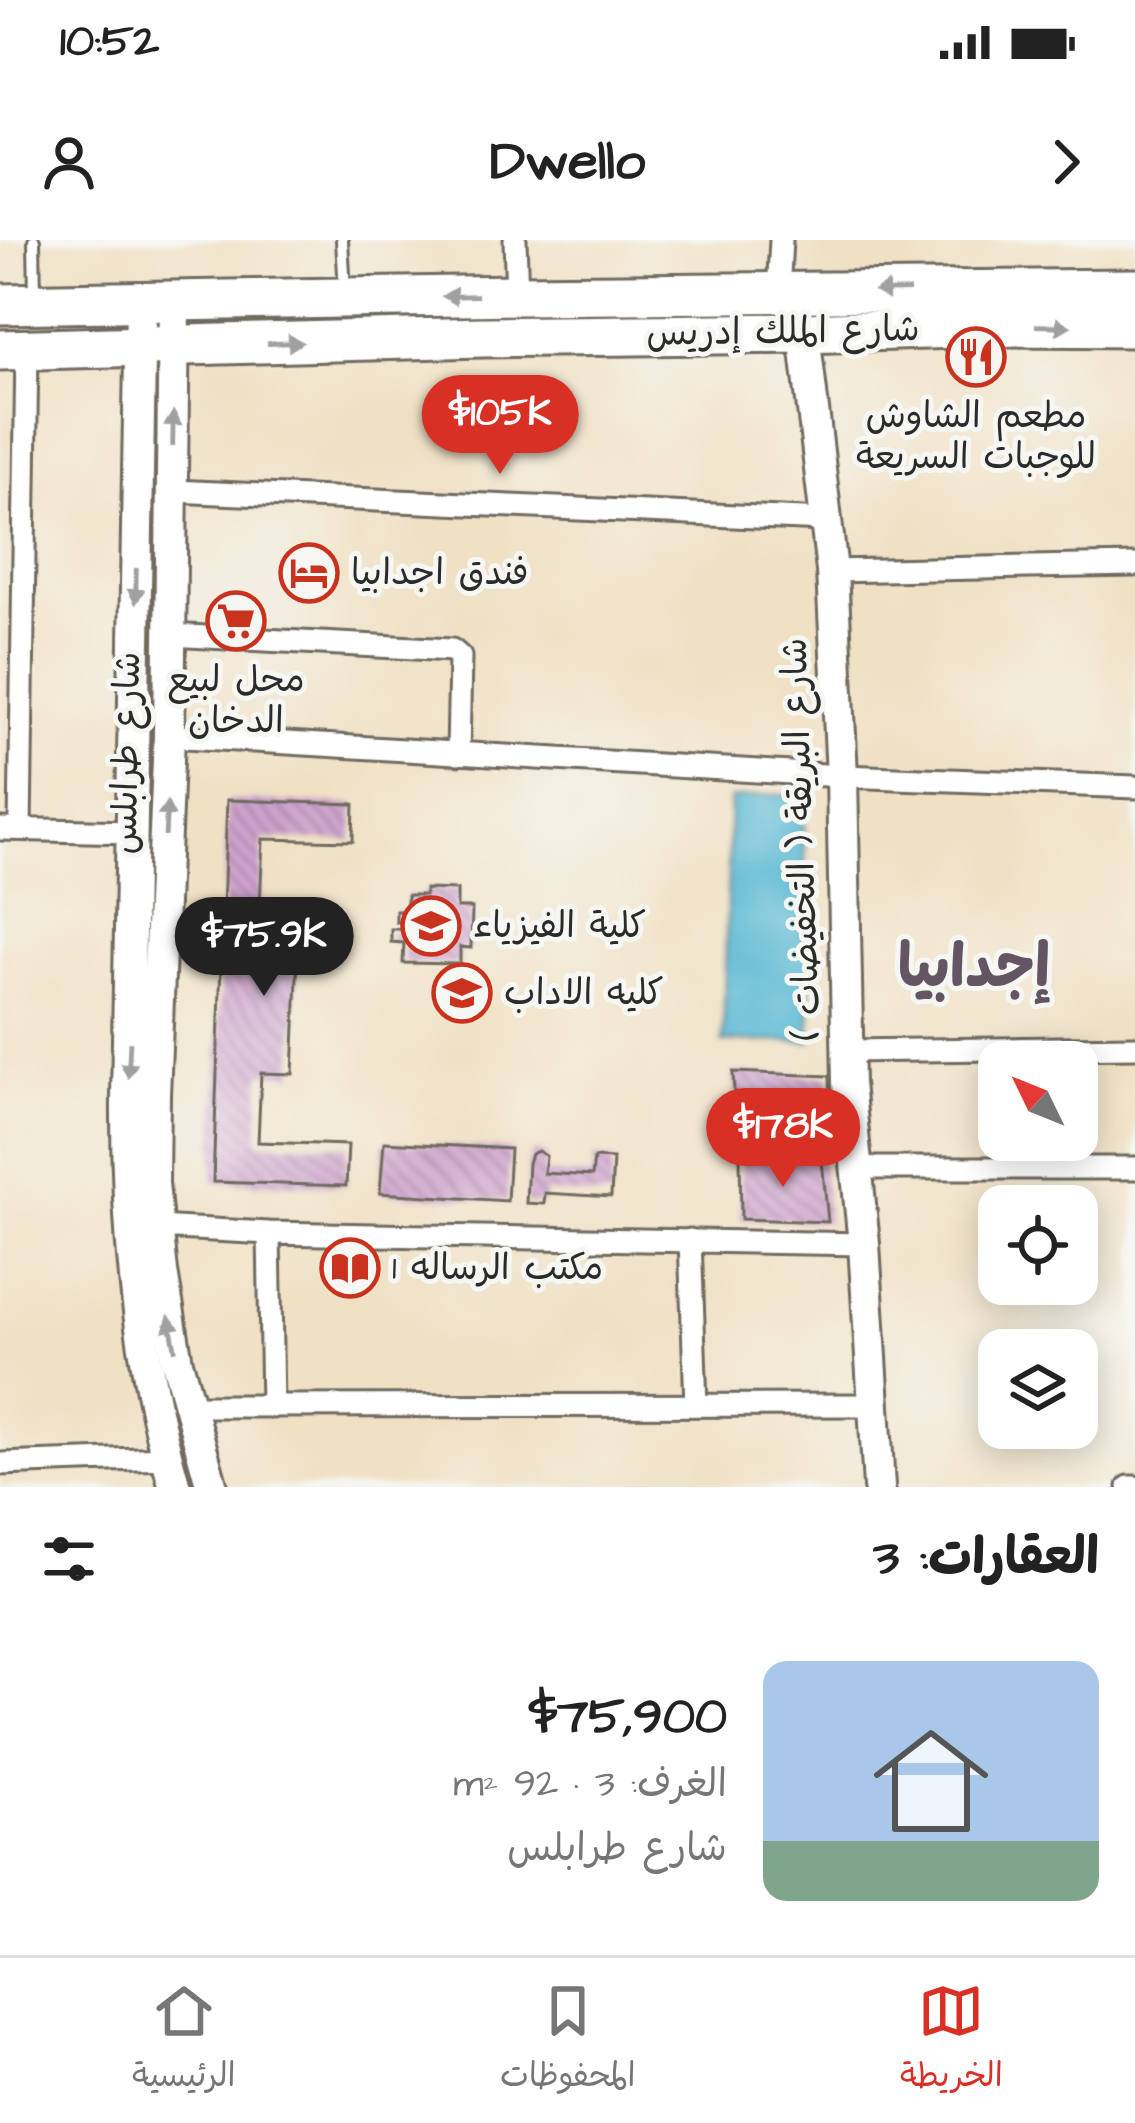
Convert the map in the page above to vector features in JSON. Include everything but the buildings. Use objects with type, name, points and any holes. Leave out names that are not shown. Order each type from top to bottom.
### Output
[{"type":"highway","name":"شارع الملك إدريس","points":[[18,304],[1135,289]]},
{"type":"highway","name":"شارع الملك إدريس","points":[[13,350],[1135,327]]},
{"type":"main road","name":"شارع طرابلس","points":[[158,302],[133,832],[127,1115],[136,1300],[171,1473]]},
{"type":"main road","name":"شارع البريقة ( التخفيضات )","points":[[803,333],[832,571],[847,1051],[879,1487]]},
{"type":"main road","name":"شارع طرابلس","points":[[157,347],[172,491],[170,736],[152,1139],[156,1227],[188,1406],[212,1487]]},
{"type":"street","points":[[515,240],[517,295]]},
{"type":"street","points":[[778,293],[781,240]]},
{"type":"street","points":[[13,350],[10,829],[133,832]]},
{"type":"street","points":[[172,491],[825,520]]},
{"type":"street","points":[[832,571],[1135,565]]},
{"type":"street","points":[[169,634],[452,650],[460,657],[458,754]]},
{"type":"street","points":[[170,736],[842,776],[1135,787]]},
{"type":"street","points":[[847,1051],[1135,1047]]},
{"type":"street","points":[[857,1168],[1135,1168]]},
{"type":"street","points":[[156,1227],[864,1244]]},
{"type":"street","points":[[269,1232],[272,1407]]},
{"type":"street","points":[[690,1240],[696,1405]]},
{"type":"street","points":[[188,1406],[874,1405]]},
{"type":"street","points":[[0,1464],[171,1473]]},
{"type":"lane","points":[[18,304],[34,240]]},
{"type":"lane","points":[[342,240],[346,298]]},
{"type":"water","points":[[803,792],[811,1041],[723,1042],[730,799]]},
{"type":"place","name":"مطعم الشاوش للوجبات السريعة","points":[[976,357]]},
{"type":"place","name":"فندق اجدابيا","points":[[309,573]]},
{"type":"place","name":"محل لبيع الدخان","points":[[236,621]]},
{"type":"place","name":"كلية الفيزياء","points":[[431,926]]},
{"type":"place","name":"كليه الاداب","points":[[462,993]]},
{"type":"place","name":"مكتب الرساله 1","points":[[350,1268]]},
{"type":"district","name":"إجدابيا","points":[[974,968]]}]
